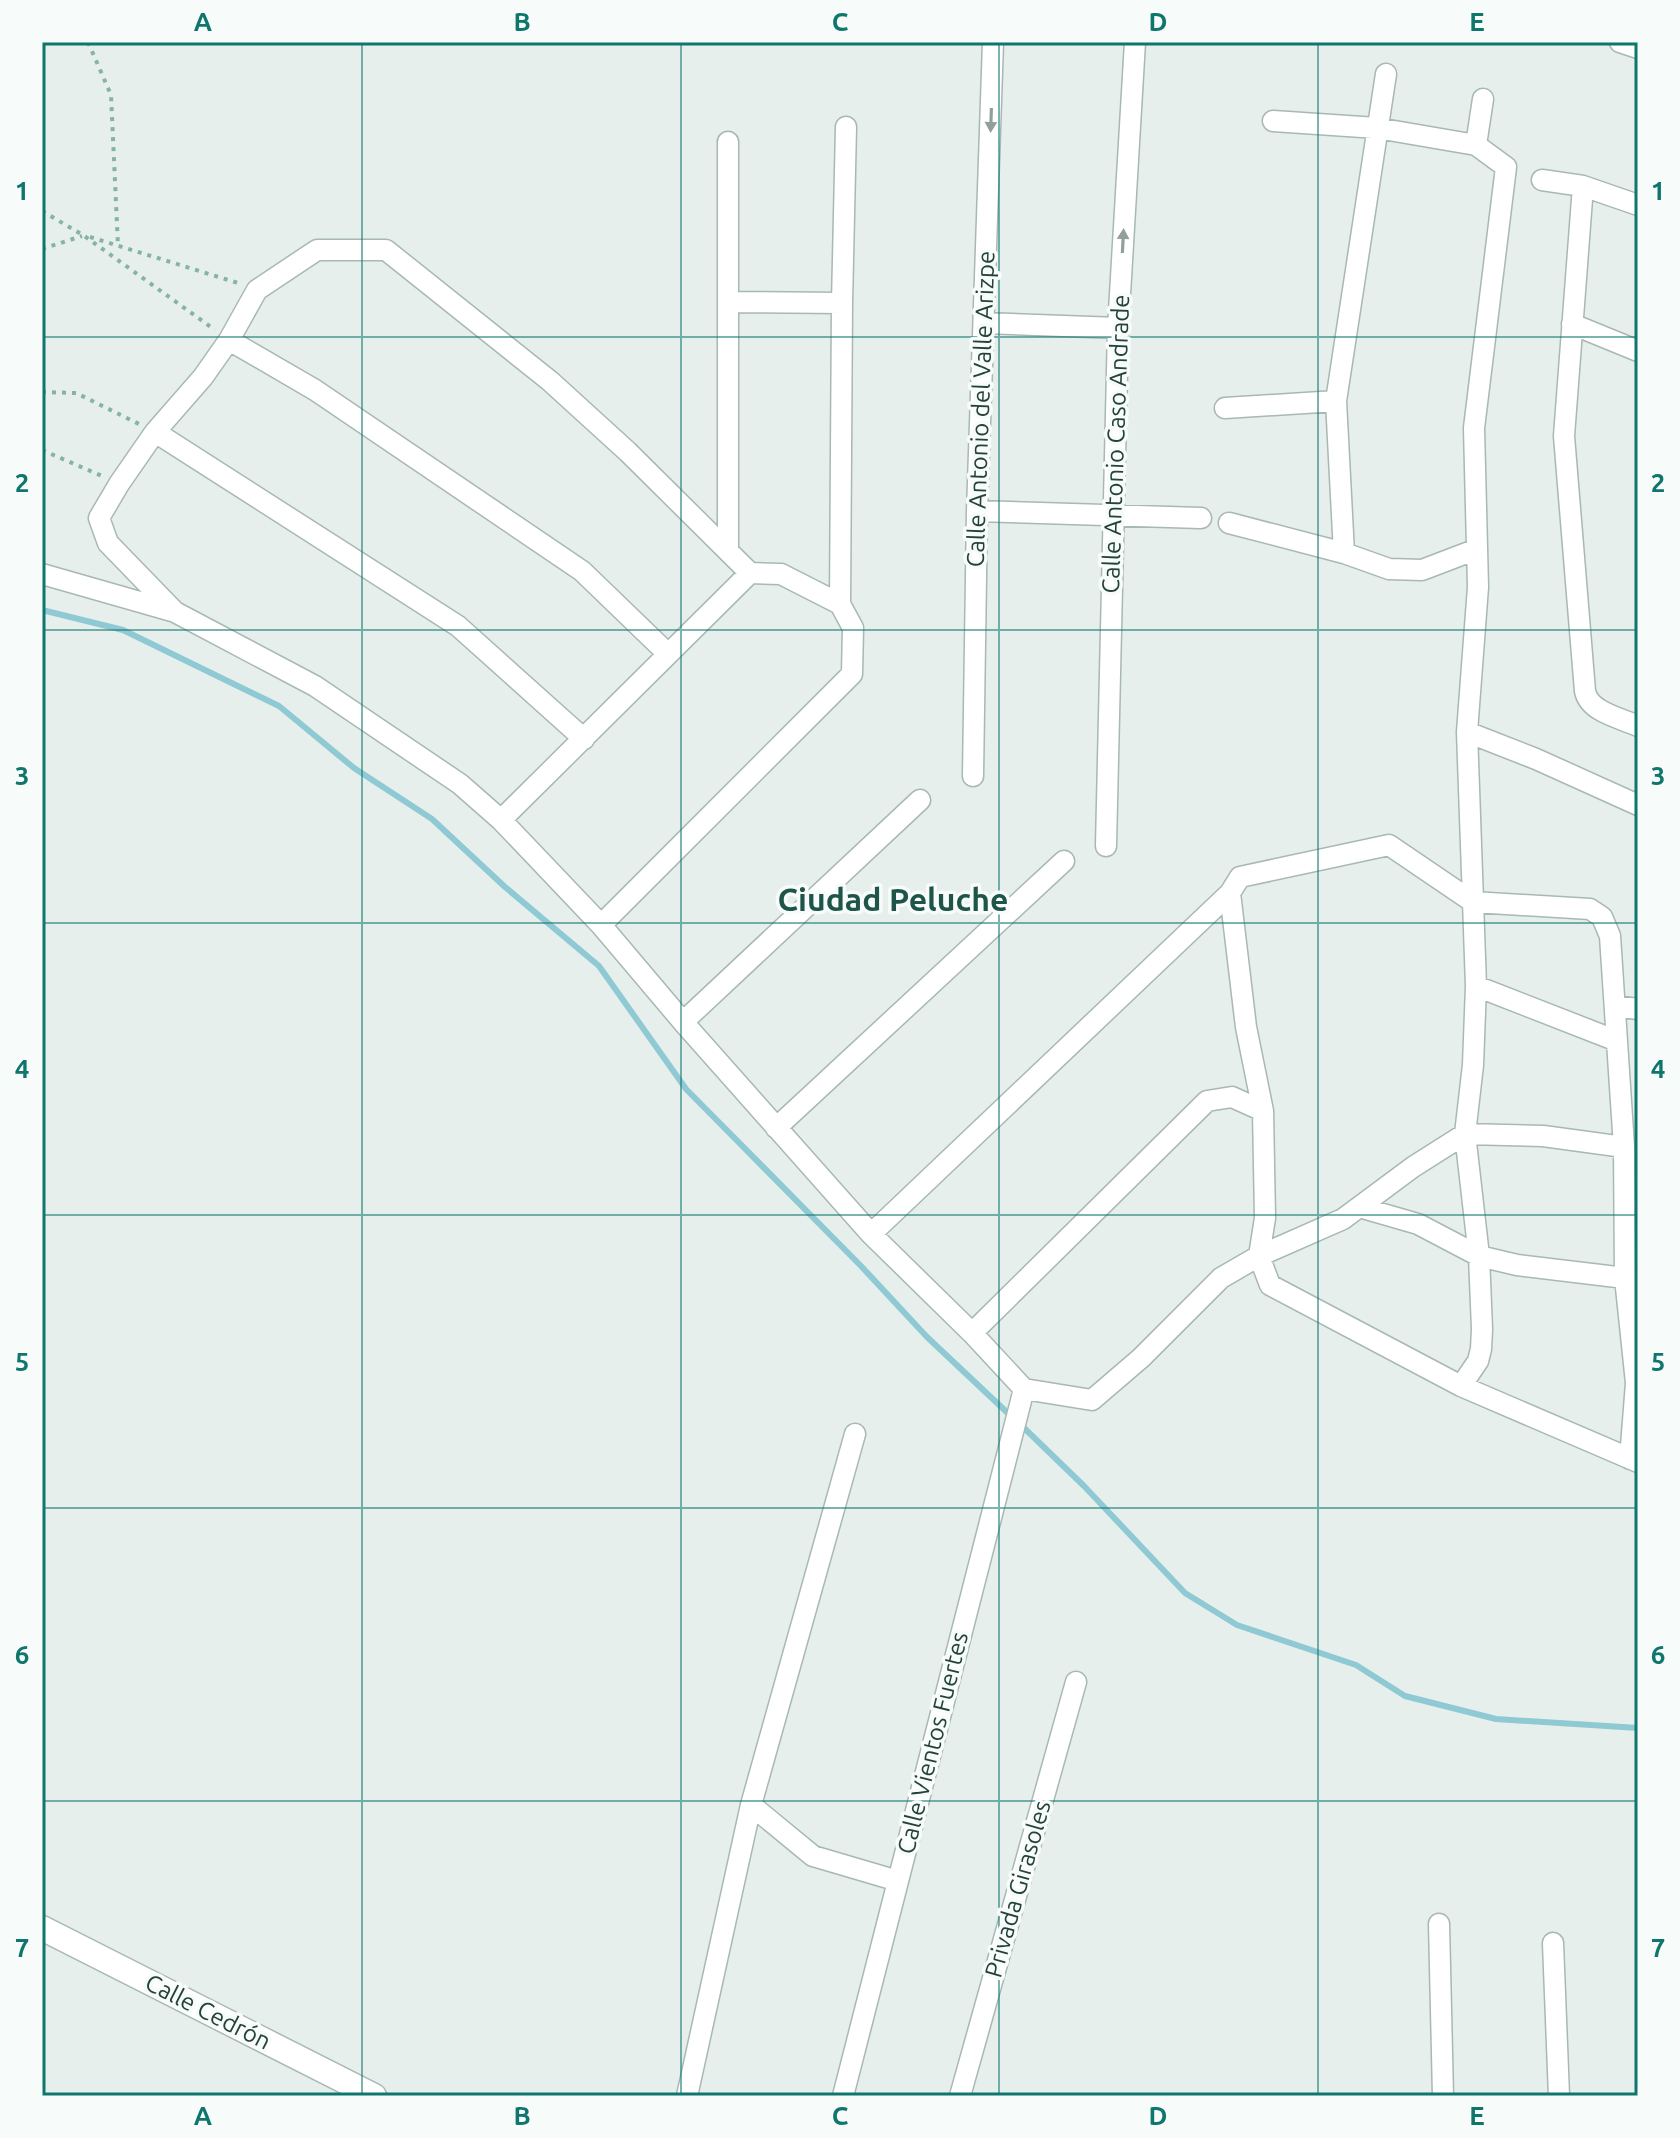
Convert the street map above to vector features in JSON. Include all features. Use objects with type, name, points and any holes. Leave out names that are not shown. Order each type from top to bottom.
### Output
[{"type":"street","name":"Calle Antonio del Valle Arizpe","points":[[973,776],[977,511],[993,42]]},
{"type":"street","name":"Calle Antonio Caso Andrade","points":[[1106,846],[1118,328],[1135,42]]},
{"type":"street","points":[[1620,42],[1638,48]]},
{"type":"street","points":[[1344,553],[1336,401],[1386,74]]},
{"type":"street","points":[[1476,145],[1483,99]]},
{"type":"street","points":[[1273,121],[1377,128],[1476,145],[1506,167],[1474,428],[1478,587],[1467,732],[1476,986],[1473,1065],[1465,1134],[1479,1256],[1481,1349],[1478,1361],[1461,1386]]},
{"type":"street","points":[[601,925],[852,674],[853,628],[840,604],[846,127]]},
{"type":"street","points":[[728,142],[728,549]]},
{"type":"street","points":[[1542,180],[1583,186],[1638,205]]},
{"type":"street","points":[[1583,186],[1564,436],[1585,691],[1587,701],[1594,707],[1638,726]]},
{"type":"street","points":[[175,612],[108,543],[99,518],[155,432],[203,377],[229,340],[257,290],[317,250],[386,250],[550,381],[628,452],[750,573],[781,574],[840,604]]},
{"type":"street","points":[[729,302],[842,303]]},
{"type":"street","points":[[984,323],[1118,328]]},
{"type":"street","points":[[1572,324],[1638,351]]},
{"type":"street","points":[[229,340],[315,390],[582,571],[667,653]]},
{"type":"street","points":[[1225,408],[1336,401]]},
{"type":"street","points":[[155,432],[458,626],[584,739]]},
{"type":"street","points":[[977,511],[1201,518]]},
{"type":"street","points":[[1229,523],[1344,553],[1389,569],[1422,570],[1477,549]]},
{"type":"street","points":[[501,820],[750,573]]},
{"type":"street","points":[[42,574],[175,612],[315,686],[460,784],[501,820],[601,925],[871,1234],[972,1333],[1022,1398],[1092,1400],[1141,1358],[1221,1278],[1259,1256],[1343,1219],[1413,1167],[1465,1134],[1543,1136],[1624,1147]]},
{"type":"street","points":[[1467,732],[1638,805]]},
{"type":"street","points":[[683,1022],[920,800]]},
{"type":"street","points":[[871,1234],[1230,893],[1240,877],[1389,845],[1473,902],[1590,909],[1602,917],[1610,936],[1624,1147],[1625,1278],[1637,1383],[1634,1461],[1461,1386],[1270,1285],[1259,1256],[1265,1218],[1263,1111],[1246,1027],[1230,893]]},
{"type":"street","points":[[776,1128],[1064,861]]},
{"type":"street","points":[[1476,986],[1617,1041]]},
{"type":"street","points":[[1615,1006],[1638,1009]]},
{"type":"street","points":[[972,1333],[1207,1101],[1232,1097],[1263,1111]]},
{"type":"street","points":[[1359,1207],[1418,1224],[1479,1256],[1517,1265],[1625,1278]]},
{"type":"street","name":"Calle Vientos Fuertes","points":[[843,2096],[1022,1398]]},
{"type":"street","points":[[687,2096],[751,1805],[855,1434]]},
{"type":"street","name":"Privada Girasoles","points":[[960,2096],[1076,1682]]},
{"type":"street","points":[[751,1805],[813,1856],[898,1881]]},
{"type":"street","points":[[1439,1924],[1443,2096]]},
{"type":"street","name":"Calle Cedrón","points":[[42,1928],[374,2096]]},
{"type":"street","points":[[1553,1943],[1559,2096]]},
{"type":"path","points":[[88,42],[111,95],[118,246]]},
{"type":"path","points":[[42,211],[83,235],[229,340]]},
{"type":"path","points":[[42,249],[83,235],[257,290]]},
{"type":"path","points":[[42,392],[76,393],[155,432]]},
{"type":"path","points":[[42,450],[119,484]]},
{"type":"waterway","points":[[42,610],[123,630],[279,706],[354,768],[432,819],[505,887],[599,966],[686,1089],[927,1337],[1013,1418]]},
{"type":"waterway","points":[[1021,1425],[1084,1486],[1185,1593],[1237,1625],[1356,1665],[1405,1696],[1496,1719],[1638,1728]]},
{"type":"district","name":"Ciudad Peluche","points":[[893,900]]}]
